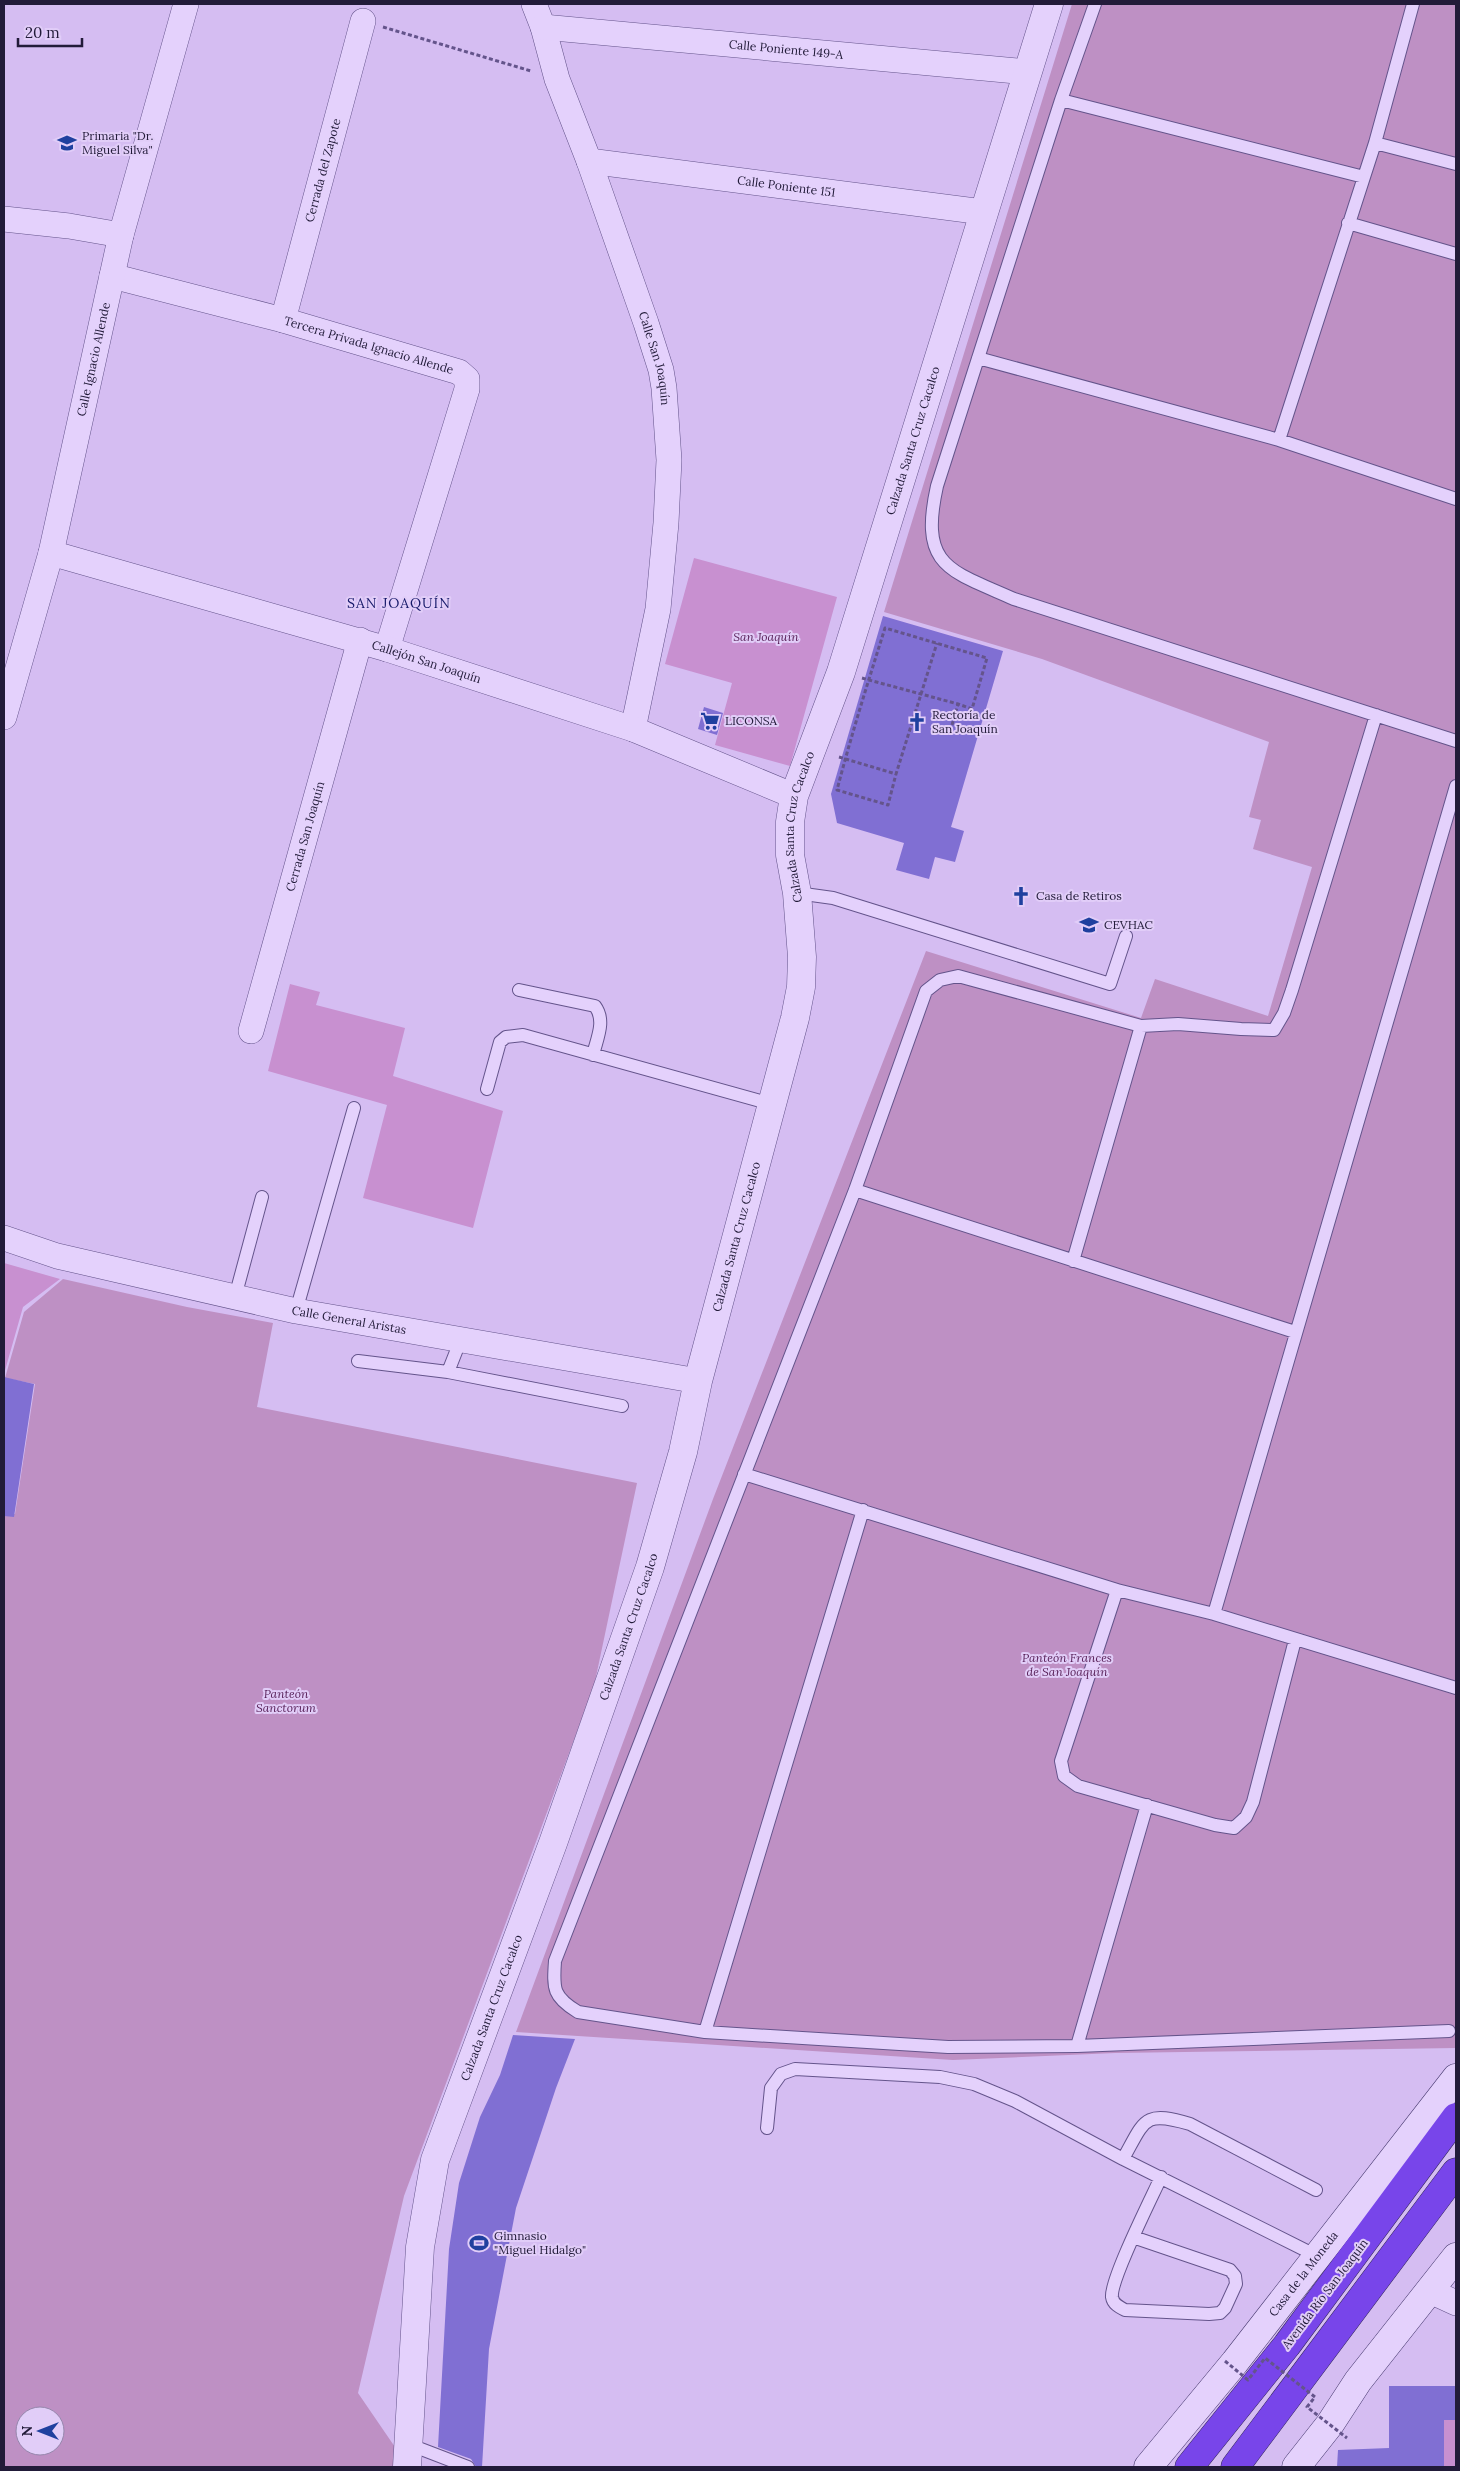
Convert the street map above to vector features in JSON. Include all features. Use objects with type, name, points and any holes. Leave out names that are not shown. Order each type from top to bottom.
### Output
[{"type":"highway","name":"Avenida Río San Joaquín","points":[[1189,2467],[1287,2345],[1456,2118]]},
{"type":"highway","points":[[1235,2467],[1456,2172]]},
{"type":"street","name":"Calle Ignacio Allende","points":[[4,716],[51,553],[122,235],[186,4]]},
{"type":"street","name":"Calle San Joaquín","points":[[534,4],[543,26],[556,79],[589,161],[661,370],[667,414],[670,460],[658,609],[632,729]]},
{"type":"street","name":"Calzada Santa Cruz Cacalco","points":[[408,2456],[420,2247],[435,2160],[553,1843],[650,1567],[683,1452],[698,1381],[795,1018],[801,987],[802,957],[797,893],[790,855],[790,822],[794,796],[842,672],[1049,4]]},
{"type":"street","name":"Cerrada del Zapote","points":[[283,320],[364,21]]},
{"type":"street","name":"Calle Poniente 149-A","points":[[543,26],[1028,72]]},
{"type":"street","name":"Calle Poniente 151","points":[[589,161],[983,212]]},
{"type":"street","points":[[4,219],[69,226],[122,235]]},
{"type":"street","name":"Tercera Privada Ignacio Allende","points":[[112,276],[283,320],[459,372],[467,379],[467,390],[387,649]]},
{"type":"street","name":"Callejón San Joaquín","points":[[51,553],[360,640],[632,729],[794,796]]},
{"type":"street","name":"Cerrada San Joaquín","points":[[251,1031],[360,640]]},
{"type":"street","name":"Calle General Aristas","points":[[4,1238],[58,1256],[296,1311],[698,1381]]},
{"type":"street","name":"Casa de la Moneda","points":[[1148,2467],[1235,2362],[1456,2078]]},
{"type":"street","points":[[1296,2467],[1330,2424],[1358,2380],[1456,2257]]},
{"type":"street","points":[[1430,2291],[1456,2303]]},
{"type":"lane","points":[[1095,4],[1061,100],[937,486],[931,511],[932,535],[939,559],[960,575],[1014,599],[1456,742]]},
{"type":"lane","points":[[1279,440],[1375,143],[1413,4]]},
{"type":"lane","points":[[1061,100],[1364,177]]},
{"type":"lane","points":[[1375,143],[1456,164]]},
{"type":"lane","points":[[1348,223],[1456,254]]},
{"type":"lane","points":[[978,358],[1279,440],[1456,499]]},
{"type":"lane","points":[[1376,715],[1287,1006],[1274,1030],[1178,1024],[1141,1026],[958,976],[940,980],[926,991],[855,1190],[555,1961],[553,1982],[561,2002],[578,2012],[705,2032],[948,2047],[1077,2046],[1449,2031]]},
{"type":"lane","points":[[1214,1614],[1456,786]]},
{"type":"lane","points":[[797,893],[833,898],[1110,984],[1126,936]]},
{"type":"lane","points":[[519,990],[594,1006],[600,1013],[601,1023],[593,1055]]},
{"type":"lane","points":[[1073,1260],[1141,1026]]},
{"type":"lane","points":[[487,1089],[500,1042],[506,1037],[523,1035],[772,1104]]},
{"type":"lane","points":[[296,1311],[354,1108]]},
{"type":"lane","points":[[855,1190],[1295,1332]]},
{"type":"lane","points":[[236,1297],[262,1197]]},
{"type":"lane","points":[[448,1372],[460,1339]]},
{"type":"lane","points":[[358,1361],[448,1372],[622,1406]]},
{"type":"lane","points":[[744,1474],[1117,1590],[1214,1614],[1456,1688]]},
{"type":"lane","points":[[705,2032],[863,1510]]},
{"type":"lane","points":[[1117,1590],[1061,1761],[1064,1776],[1078,1786],[1215,1825],[1234,1828],[1246,1817],[1253,1802],[1295,1640]]},
{"type":"lane","points":[[1077,2046],[1147,1805]]},
{"type":"lane","points":[[767,2128],[771,2088],[781,2074],[795,2069],[940,2077],[974,2084],[1015,2101],[1123,2159],[1317,2256]]},
{"type":"lane","points":[[1123,2159],[1144,2122],[1156,2117],[1169,2118],[1190,2124],[1316,2190]]},
{"type":"lane","points":[[1133,2237],[1230,2270],[1235,2276],[1236,2284],[1225,2308],[1220,2313],[1209,2314],[1125,2310],[1116,2306],[1112,2297],[1114,2284],[1133,2237],[1162,2177]]},
{"type":"lane","points":[[408,2456],[468,2467]]},
{"type":"path","points":[[364,21],[556,79]]},
{"type":"path","points":[[862,678],[869,680],[921,694],[958,704],[972,709],[987,658],[937,643],[885,628],[869,680],[845,759],[836,790],[888,804],[896,774],[921,694],[937,643]]},
{"type":"path","points":[[952,725],[958,704]]},
{"type":"path","points":[[839,757],[896,774]]},
{"type":"path","points":[[1225,2361],[1248,2380],[1265,2358],[1315,2397],[1308,2407],[1347,2438]]},
{"type":"green space","name":"Panteón Frances de San Joaquín","points":[[1072,4],[1456,4],[1456,2048],[1115,2053],[953,2060],[516,2032],[713,1499],[926,951],[1141,1018],[1155,979],[1268,1016],[1312,867],[1253,849],[1261,820],[1249,817],[1269,742],[1042,659],[884,612]]},
{"type":"green space","name":"San Joaquín","points":[[694,558],[837,597],[790,766],[715,745],[732,683],[665,664]]},
{"type":"green space","points":[[290,984],[320,992],[316,1005],[405,1028],[393,1076],[503,1111],[473,1228],[363,1198],[387,1105],[268,1071]]},
{"type":"green space","points":[[4,1263],[60,1279],[23,1307],[4,1374]]},
{"type":"green space","name":"Panteón Sanctorum","points":[[63,1279],[187,1307],[273,1323],[257,1407],[637,1483],[594,1686],[404,2196],[358,2393],[397,2450],[397,2467],[4,2467],[4,1512],[15,1514],[35,1384],[5,1378],[24,1312]]},
{"type":"green space","points":[[1444,2420],[1456,2420],[1456,2467],[1444,2467]]},
{"type":"building","name":"Rectoría de San Joaquín","points":[[883,616],[1003,651],[951,827],[964,831],[955,862],[935,857],[929,879],[896,870],[904,843],[837,823],[831,794]]},
{"type":"building","name":"LICONSA","points":[[704,707],[723,713],[717,735],[698,729]]},
{"type":"building","points":[[4,1377],[34,1384],[14,1517],[4,1516]]},
{"type":"building","name":"Gimnasio \"Miguel Hidalgo\"","points":[[513,2035],[575,2039],[556,2088],[516,2208],[489,2349],[482,2467],[476,2467],[471,2459],[438,2447],[449,2249],[459,2183],[480,2117],[500,2075]]},
{"type":"building","points":[[1389,2386],[1456,2386],[1456,2420],[1444,2420],[1444,2467],[1337,2467],[1338,2450],[1389,2448]]},
{"type":"place","name":"Primaria \"Dr. Miguel Silva\"","points":[[67,143]]},
{"type":"place","name":"LICONSA","points":[[710,721]]},
{"type":"place","name":"Rectoría de San Joaquín","points":[[917,722]]},
{"type":"place","name":"Casa de Retiros","points":[[1021,896]]},
{"type":"place","name":"CEVHAC","points":[[1089,925]]},
{"type":"place","name":"Gimnasio \"Miguel Hidalgo\"","points":[[479,2243]]},
{"type":"district","name":"SAN JOAQUÍN","points":[[399,603]]}]
